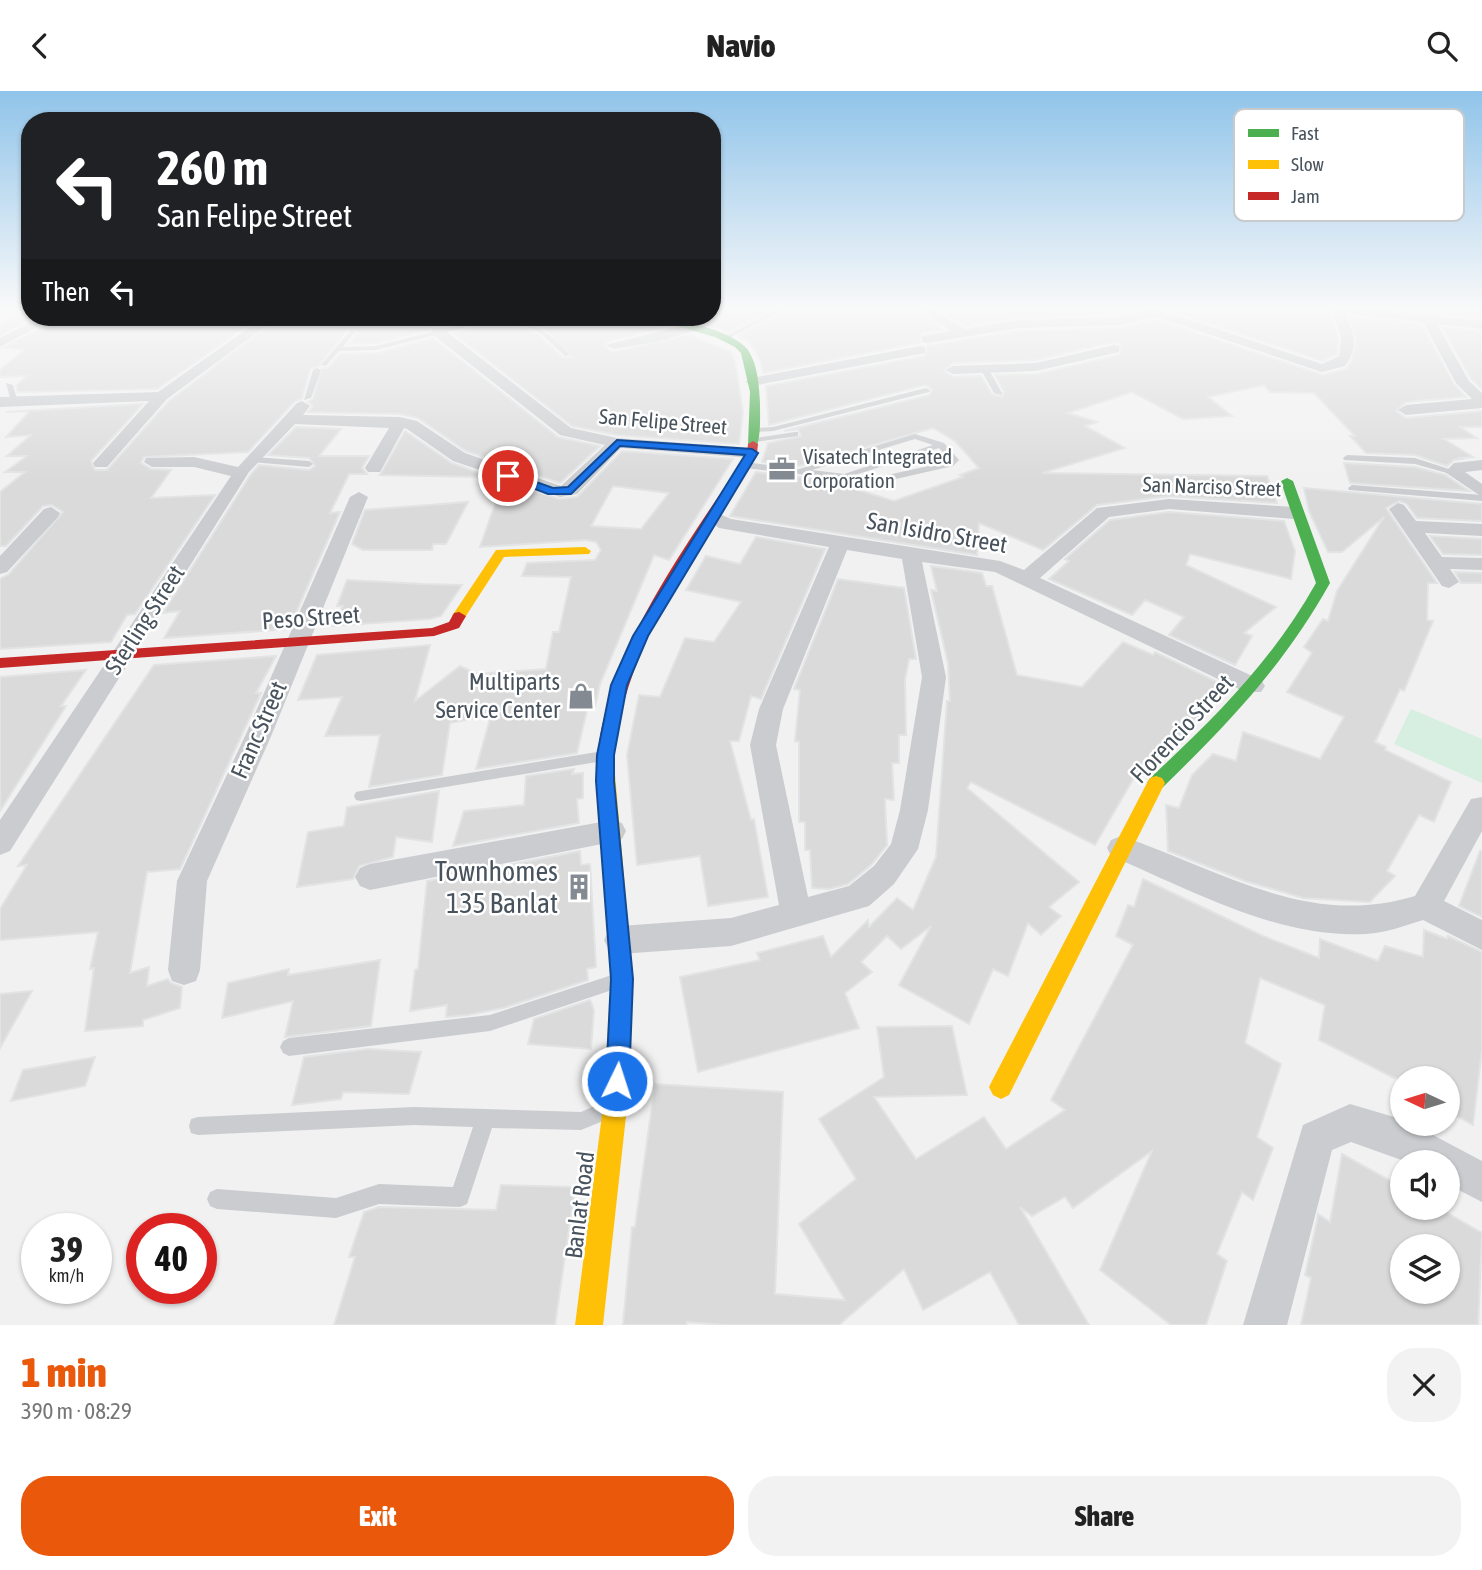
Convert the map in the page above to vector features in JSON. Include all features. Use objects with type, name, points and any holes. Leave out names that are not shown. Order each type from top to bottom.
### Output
[{"type":"street","points":[[101,463],[162,396],[206,365]]},
{"type":"street","name":"San Felipe Street","points":[[480,365],[566,432],[617,443],[752,447]]},
{"type":"street","points":[[748,365],[757,412],[752,447]]},
{"type":"street","points":[[752,382],[833,365]]},
{"type":"street","points":[[953,370],[1050,365]]},
{"type":"street","points":[[1306,365],[1330,368],[1337,365]]},
{"type":"street","points":[[1453,365],[1463,383],[1482,402]]},
{"type":"street","points":[[8,402],[162,396]]},
{"type":"street","name":"Sterling Street","points":[[0,843],[247,467],[293,419],[306,401]]},
{"type":"street","points":[[1406,410],[1482,402]]},
{"type":"street","points":[[293,419],[411,423],[459,457],[552,491],[571,491],[617,443]]},
{"type":"street","points":[[374,468],[400,422]]},
{"type":"street","name":"Banlat Road","points":[[589,1325],[615,1107],[622,979],[605,755],[619,685],[640,636],[715,519],[752,447]]},
{"type":"street","points":[[152,462],[194,462],[247,467]]},
{"type":"street","points":[[1482,465],[1460,467],[1454,472],[1482,495]]},
{"type":"street","name":"Florencio Street","points":[[1002,1087],[1151,788],[1206,738],[1253,686],[1305,618],[1323,583],[1316,557],[1294,513],[1287,481]]},
{"type":"street","name":"Franc Street","points":[[184,969],[192,881],[359,497]]},
{"type":"street","name":"San Narciso Street","points":[[1027,578],[1104,512],[1169,504],[1294,513]]},
{"type":"street","points":[[1398,509],[1438,562],[1448,582]]},
{"type":"street","points":[[0,568],[51,513]]},
{"type":"street","name":"San Isidro Street","points":[[715,519],[911,555],[989,563],[1027,578],[1089,611],[1253,686]]},
{"type":"street","points":[[1412,527],[1482,530]]},
{"type":"street","points":[[796,915],[763,745],[771,709],[841,543]]},
{"type":"street","name":"Peso Street","points":[[0,663],[445,629],[454,625],[494,558],[500,553],[585,551]]},
{"type":"street","points":[[620,940],[731,932],[858,897],[884,875],[904,849],[914,810],[934,677],[911,555]]},
{"type":"street","points":[[1438,562],[1482,564]]},
{"type":"street","points":[[1425,906],[1481,807]]},
{"type":"street","points":[[370,877],[612,831]]},
{"type":"street","points":[[1121,848],[1281,910],[1336,920],[1365,921],[1425,906],[1482,936]]},
{"type":"street","points":[[1265,1325],[1317,1138],[1350,1123],[1401,1138],[1423,1150]]},
{"type":"street","points":[[1460,1170],[1482,1182]]},
{"type":"lane","points":[[306,401],[324,365]]},
{"type":"lane","points":[[985,370],[998,393]]},
{"type":"lane","points":[[8,402],[9,385]]},
{"type":"lane","points":[[752,447],[772,429],[926,390]]},
{"type":"lane","points":[[752,447],[795,434]]},
{"type":"lane","points":[[752,447],[800,471],[847,474],[878,480],[950,464],[955,460],[941,445],[925,437],[906,437],[800,471]]},
{"type":"lane","points":[[847,474],[941,445]]},
{"type":"lane","points":[[1347,457],[1415,461],[1454,472]]},
{"type":"lane","points":[[247,467],[309,464]]},
{"type":"lane","points":[[1352,488],[1482,495]]},
{"type":"lane","points":[[361,796],[605,755]]},
{"type":"lane","points":[[289,1047],[490,1023],[622,979]]},
{"type":"lane","points":[[198,1126],[414,1116],[581,1121],[615,1107]]},
{"type":"lane","points":[[217,1199],[336,1208],[379,1194],[460,1197],[485,1119]]},
{"type":"green space","points":[[1411,709],[1482,739],[1482,783],[1394,744]]},
{"type":"building","points":[[6,365],[192,365],[157,389],[18,392],[16,386],[27,376],[0,377],[0,370]]},
{"type":"building","points":[[217,365],[320,365],[310,369],[302,399],[295,401],[248,452],[144,457],[141,463],[151,469],[171,470],[151,498],[215,495],[135,614],[127,615],[111,642],[0,649],[0,579],[9,574],[63,512],[52,505],[43,506],[6,546],[0,546],[0,492],[25,472],[5,472],[27,456],[7,456],[31,435],[6,437],[30,411],[6,412],[143,404],[91,461],[95,470],[107,470],[169,401]]},
{"type":"building","points":[[331,365],[467,365],[558,437],[600,446],[560,483],[508,465],[512,454],[496,447],[490,459],[466,451],[418,418],[400,414],[308,412],[313,406],[308,402],[313,399],[322,368],[328,368]]},
{"type":"building","points":[[493,365],[736,365],[743,412],[739,444],[617,435],[572,426]]},
{"type":"building","points":[[761,365],[807,365],[763,373]]},
{"type":"building","points":[[879,365],[951,365],[944,371],[953,377],[981,376],[992,394],[1002,397],[1004,392],[995,375],[1037,374],[1078,365],[1292,365],[1323,375],[1346,369],[1349,365],[1443,365],[1454,384],[1466,397],[1406,402],[1396,411],[1406,418],[1482,411],[1482,427],[1460,427],[1477,438],[1444,439],[1473,457],[1454,460],[1447,466],[1415,455],[1366,453],[1350,436],[1355,436],[1314,393],[1270,392],[1264,385],[1208,397],[1232,416],[1183,419],[1132,392],[1068,413],[1097,422],[1085,426],[1125,448],[1042,473],[1267,476],[1277,503],[1169,496],[1097,505],[1043,550],[979,523],[977,555],[730,516],[756,472],[825,480],[894,501],[963,477],[960,475],[979,468],[955,441],[933,428],[799,466],[762,462],[768,443],[801,436],[798,429],[784,431],[930,395],[932,389],[925,385],[769,425],[766,386]]},
{"type":"building","points":[[1463,365],[1482,365],[1482,389],[1471,379]]},
{"type":"building","points":[[296,427],[341,429],[319,456],[369,456],[362,468],[367,474],[349,474],[330,513],[340,512],[289,629],[164,638],[180,611],[163,613],[251,474],[259,465],[309,470],[315,466],[309,458],[268,455]]},
{"type":"building","points":[[405,431],[452,463],[482,474],[481,477],[380,475]]},
{"type":"building","points":[[622,451],[733,459],[669,560],[654,555],[600,684],[595,706],[588,706],[577,753],[476,769],[491,715],[450,723],[442,775],[369,787],[380,735],[325,736],[342,697],[298,700],[317,655],[430,645],[415,701],[460,666],[477,674],[546,669],[553,632],[559,632],[571,577],[522,576],[527,563],[595,560],[601,550],[596,542],[585,540],[480,547],[503,481],[559,499],[577,497]],"holes":[[[613,486],[669,493],[641,529],[591,526]]]},
{"type":"building","points":[[1344,463],[1415,467],[1445,475],[1469,491],[1350,483]]},
{"type":"building","points":[[1304,488],[1482,504],[1482,521],[1417,518],[1406,503],[1399,501],[1386,508],[1437,583],[1428,583],[1427,620],[1433,621],[1404,691],[1400,689],[1375,742],[1386,747],[1385,750],[1451,782],[1434,822],[1419,815],[1387,871],[1395,876],[1370,902],[1303,898],[1245,881],[1168,851],[1166,805],[1179,808],[1192,775],[1213,754],[1236,761],[1243,732],[1320,759],[1344,717],[1287,692],[1312,653],[1304,647],[1323,619],[1328,621],[1337,591],[1384,517],[1342,552],[1328,552],[1309,511]]},
{"type":"building","points":[[468,502],[446,544],[433,544],[432,550],[363,550],[352,544],[365,510]]},
{"type":"building","points":[[1169,512],[1284,521],[1295,551],[1291,579],[1190,554],[1186,565],[1276,607],[1244,633],[1252,636],[1235,665],[1169,635],[1184,617],[1145,600],[1132,615],[1049,579],[1069,561],[1065,559],[1110,520]]},
{"type":"building","points":[[1430,536],[1482,539],[1482,555],[1443,554]]},
{"type":"building","points":[[756,537],[825,549],[761,699],[751,696],[739,741],[730,741],[751,820],[754,819],[768,897],[708,906],[700,856],[637,865],[627,755],[639,695],[660,697],[685,638],[714,642],[741,602],[686,590],[706,556],[740,564]]},
{"type":"building","points":[[931,566],[982,573],[986,586],[992,586],[1017,675],[1082,687],[1123,642],[1153,655],[1155,652],[1226,686],[1210,707],[1167,747],[1163,742],[1153,760],[1135,776],[1095,845],[971,782],[967,788],[1079,882],[1049,907],[1061,916],[1041,935],[1028,923],[1008,976],[993,969],[969,1024],[899,985],[931,926],[901,949],[887,936],[861,962],[872,972],[845,993],[859,1028],[698,1072],[680,977],[760,960],[757,953],[823,936],[831,957],[868,920],[869,927],[897,898],[913,910],[936,857],[947,701],[950,701],[948,663],[931,590],[937,591]]},
{"type":"building","points":[[1455,572],[1482,573],[1482,583],[1461,583]]},
{"type":"building","points":[[838,579],[904,588],[916,659],[909,659],[905,680],[906,735],[899,735],[899,763],[892,763],[894,800],[885,799],[887,845],[872,864],[848,884],[829,889],[812,888],[810,850],[805,850],[805,822],[799,822],[799,742],[795,741],[800,690],[794,689]]},
{"type":"building","points":[[347,580],[462,585],[441,616],[333,626],[343,606],[337,606]]},
{"type":"building","points":[[276,656],[256,693],[261,693],[180,869],[147,872],[130,973],[149,967],[147,986],[168,979],[182,987],[180,1008],[143,1020],[143,1026],[85,1031],[94,968],[90,969],[98,932],[0,940],[0,909],[27,865],[18,866],[154,665]]},
{"type":"building","points":[[86,670],[61,706],[66,706],[0,811],[0,677]]},
{"type":"building","points":[[574,769],[572,774],[583,773],[583,798],[577,799],[579,823],[453,846],[464,811],[524,805],[526,776]]},
{"type":"building","points":[[439,791],[432,842],[396,837],[393,857],[359,866],[353,879],[297,887],[308,832],[344,826],[347,807]]},
{"type":"building","points":[[580,851],[581,865],[590,864],[596,967],[587,969],[588,980],[503,1008],[468,1015],[446,1017],[447,1005],[410,1011],[415,970],[418,969],[427,881]]},
{"type":"building","points":[[1482,851],[1482,917],[1459,906]]},
{"type":"building","points":[[1143,879],[1263,936],[1319,958],[1320,939],[1378,961],[1385,946],[1423,957],[1424,930],[1447,939],[1448,936],[1482,952],[1482,1049],[1473,1125],[1460,1118],[1460,1066],[1390,1066],[1390,1076],[1319,1040],[1325,1005],[1260,978],[1245,1043],[1281,1064],[1257,1137],[1273,1148],[1253,1200],[1242,1192],[1217,1254],[1227,1261],[1206,1325],[1171,1325],[1100,1270],[1152,1151],[1073,1208],[1065,1197],[1032,1216],[1020,1207],[1089,1325],[1019,1325],[990,1272],[923,1310],[904,1269],[839,1325],[727,1325],[687,1322],[686,1325],[623,1325],[632,1227],[635,1227],[655,1084],[783,1092],[775,1294],[845,1300],[799,1224],[856,1179],[819,1119],[884,1077],[877,1027],[952,1026],[967,1095],[874,1097],[916,1159],[984,1117],[1006,1149],[1065,1110],[1051,1100],[1133,945],[1116,936],[1128,905],[1134,907]]},
{"type":"building","points":[[380,960],[371,1026],[285,1037],[293,1001],[222,1018],[228,983],[289,969],[288,975]]},
{"type":"building","points":[[32,991],[0,1048],[0,994]]},
{"type":"building","points":[[590,1000],[594,1010],[591,1049],[528,1044],[534,1019]]},
{"type":"building","points":[[368,1049],[421,1052],[409,1094],[343,1092],[341,1099],[292,1105],[304,1057]]},
{"type":"building","points":[[95,1057],[85,1086],[11,1101],[23,1070]]},
{"type":"building","points":[[1342,1154],[1390,1180],[1390,1220],[1460,1220],[1482,1233],[1478,1325],[1301,1325],[1311,1278],[1305,1275],[1318,1214],[1330,1222]]},
{"type":"building","points":[[501,1185],[575,1187],[555,1325],[334,1325],[355,1257],[349,1257],[364,1212],[379,1207],[496,1210]]},
{"type":"traffic: fast","points":[[750,365],[754,392],[753,444]]},
{"type":"traffic: fast","points":[[1156,783],[1227,714],[1269,666],[1288,641],[1323,583],[1287,481]]},
{"type":"traffic: slow","points":[[459,616],[500,553],[585,551]]},
{"type":"traffic: slow","points":[[589,1325],[615,1107],[622,979],[606,774]]},
{"type":"traffic: slow","points":[[1001,1087],[1156,783]]},
{"type":"traffic: jam","points":[[606,774],[608,734],[618,692],[635,650],[656,607],[752,453],[753,444]]},
{"type":"traffic: jam","points":[[0,663],[434,632],[454,625],[459,616]]},
{"type":"place","name":"Visatech Integrated Corporation","points":[[782,469]]},
{"type":"place","name":"Multiparts Service Center","points":[[581,696]]},
{"type":"place","name":"Townhomes 135 Banlat","points":[[579,887]]},
{"type":"route","points":[[508,476],[552,491],[571,491],[617,443],[752,453],[715,519],[640,636],[619,685],[605,755],[622,979],[617,1081]]}]
